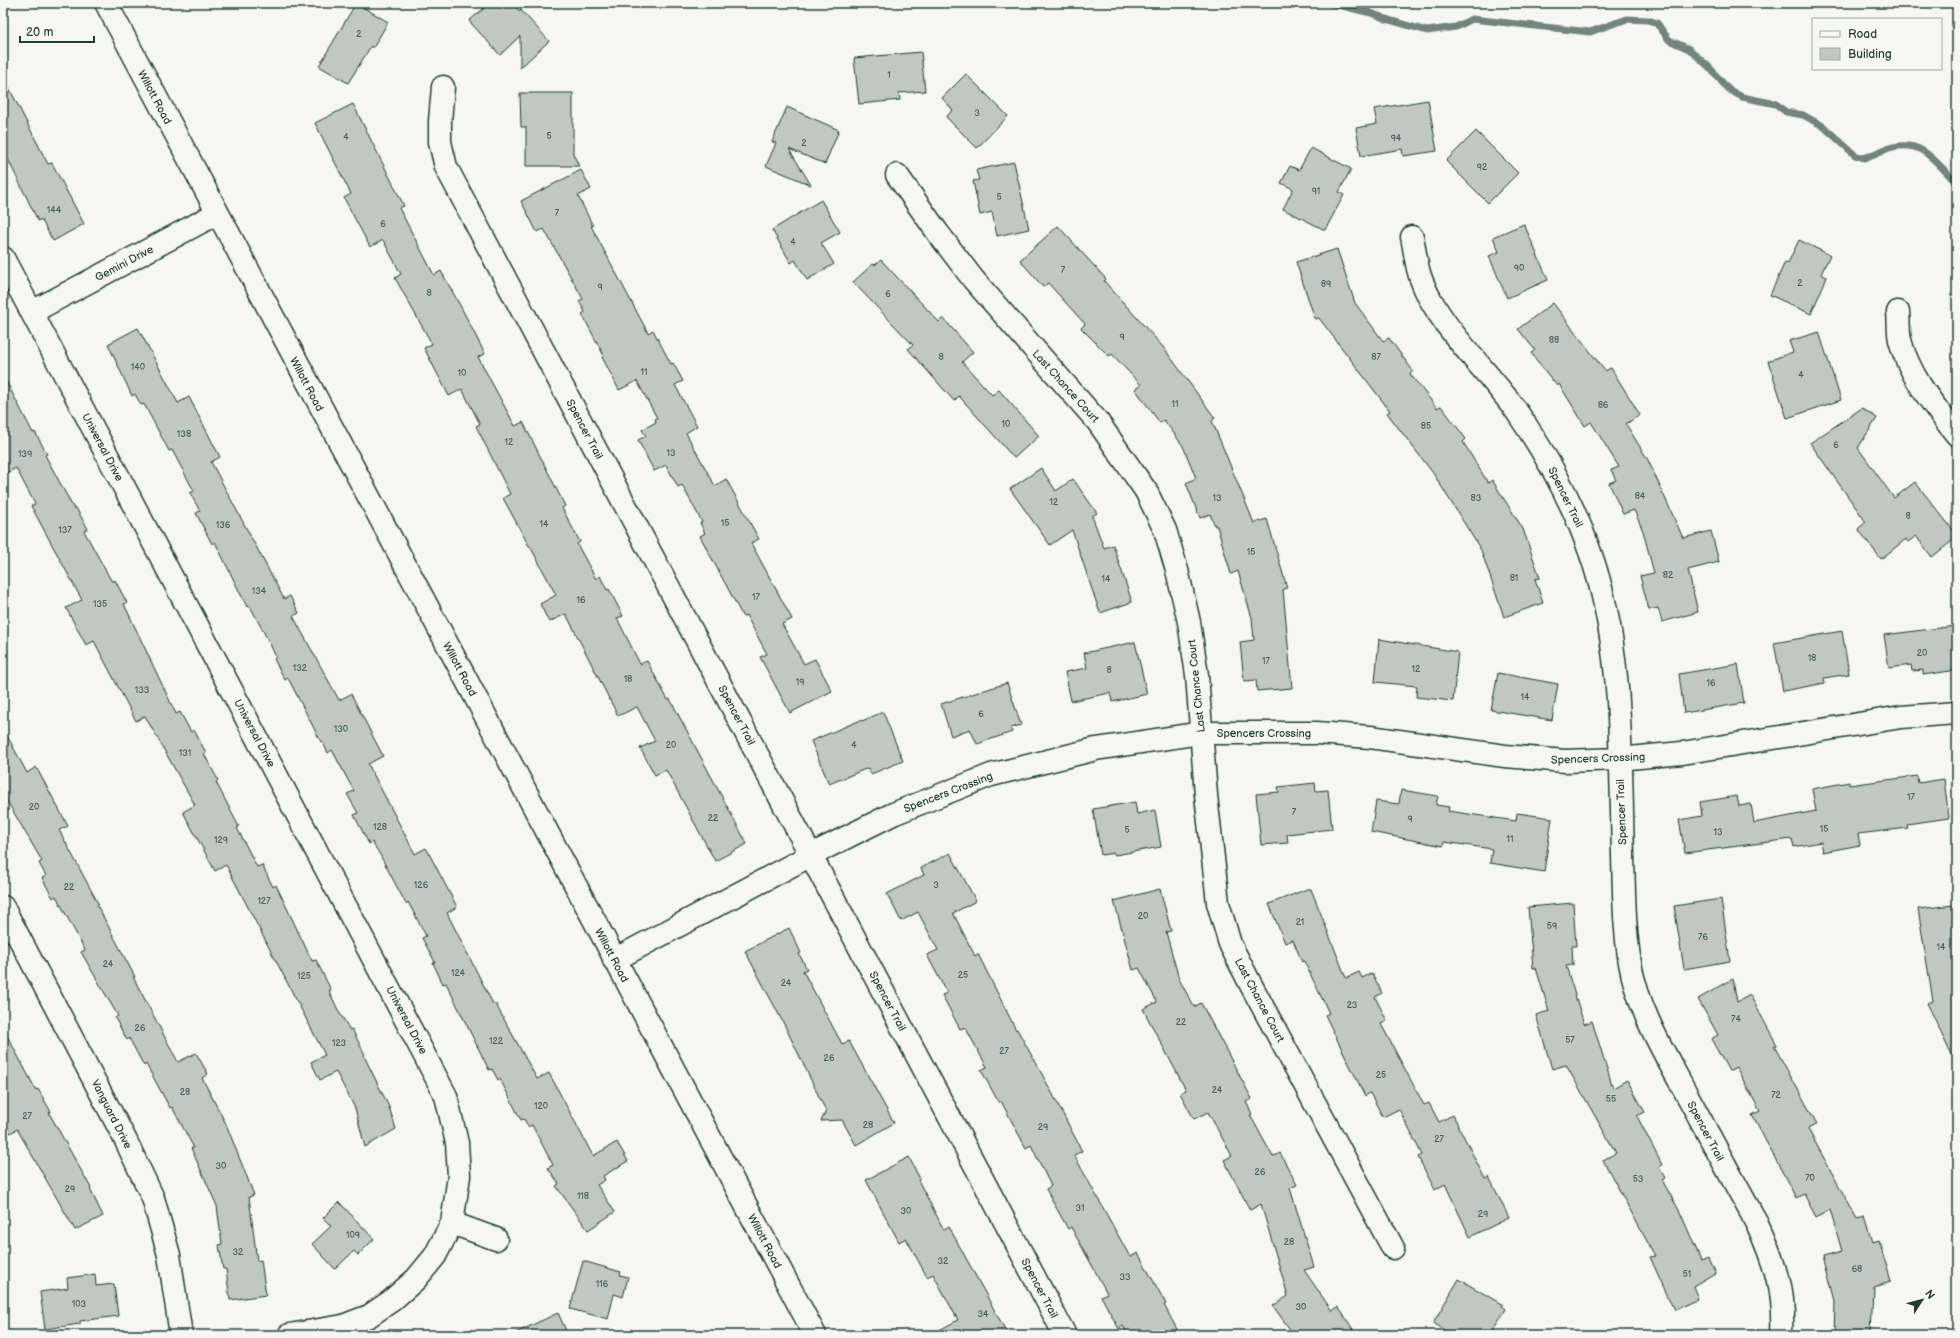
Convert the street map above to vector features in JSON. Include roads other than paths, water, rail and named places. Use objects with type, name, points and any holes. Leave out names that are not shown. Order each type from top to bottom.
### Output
[{"type":"street","name":"Willott Road","points":[[106,3],[216,214],[815,1335]]},
{"type":"street","name":"Spencer Trail","points":[[443,87],[440,142],[446,167],[1065,1335]]},
{"type":"street","name":"Last Chance Court","points":[[897,175],[973,279],[1098,422],[1146,491],[1165,530],[1178,570],[1189,622],[1197,675],[1213,866],[1218,903],[1230,944],[1393,1248]]},
{"type":"street","name":"Gemini Drive","points":[[32,312],[216,214]]},
{"type":"street","name":"Spencer Trail","points":[[1412,237],[1420,277],[1430,298],[1526,425],[1558,476],[1575,511],[1591,554],[1610,629],[1616,684],[1626,925],[1630,965],[1639,996],[1653,1032],[1757,1223],[1771,1253],[1783,1309],[1782,1335]]},
{"type":"street","name":"Universal Drive","points":[[3,258],[446,1096],[457,1143],[459,1176],[452,1223],[435,1256],[416,1279],[391,1301],[369,1316],[343,1326],[289,1335]]},
{"type":"street","points":[[1898,312],[1900,340],[1913,373],[1930,401],[1957,435]]},
{"type":"street","name":"Spencers Crossing","points":[[614,960],[811,855],[893,814],[992,775],[1096,749],[1201,732],[1317,733],[1378,738],[1505,756],[1565,761],[1619,760],[1682,753],[1901,717],[1957,713]]},
{"type":"street","name":"Vanguard Drive","points":[[3,908],[126,1141],[153,1198],[169,1255],[181,1335]]},
{"type":"street","points":[[452,1223],[496,1239]]},
{"type":"waterway","points":[[1330,3],[1371,13],[1427,31],[1456,27],[1472,19],[1590,32],[1627,19],[1648,20],[1657,23],[1669,40],[1689,49],[1709,67],[1728,89],[1742,97],[1776,104],[1786,112],[1803,115],[1823,126],[1855,155],[1864,158],[1893,147],[1914,147],[1922,150],[1936,161],[1957,183]]}]
